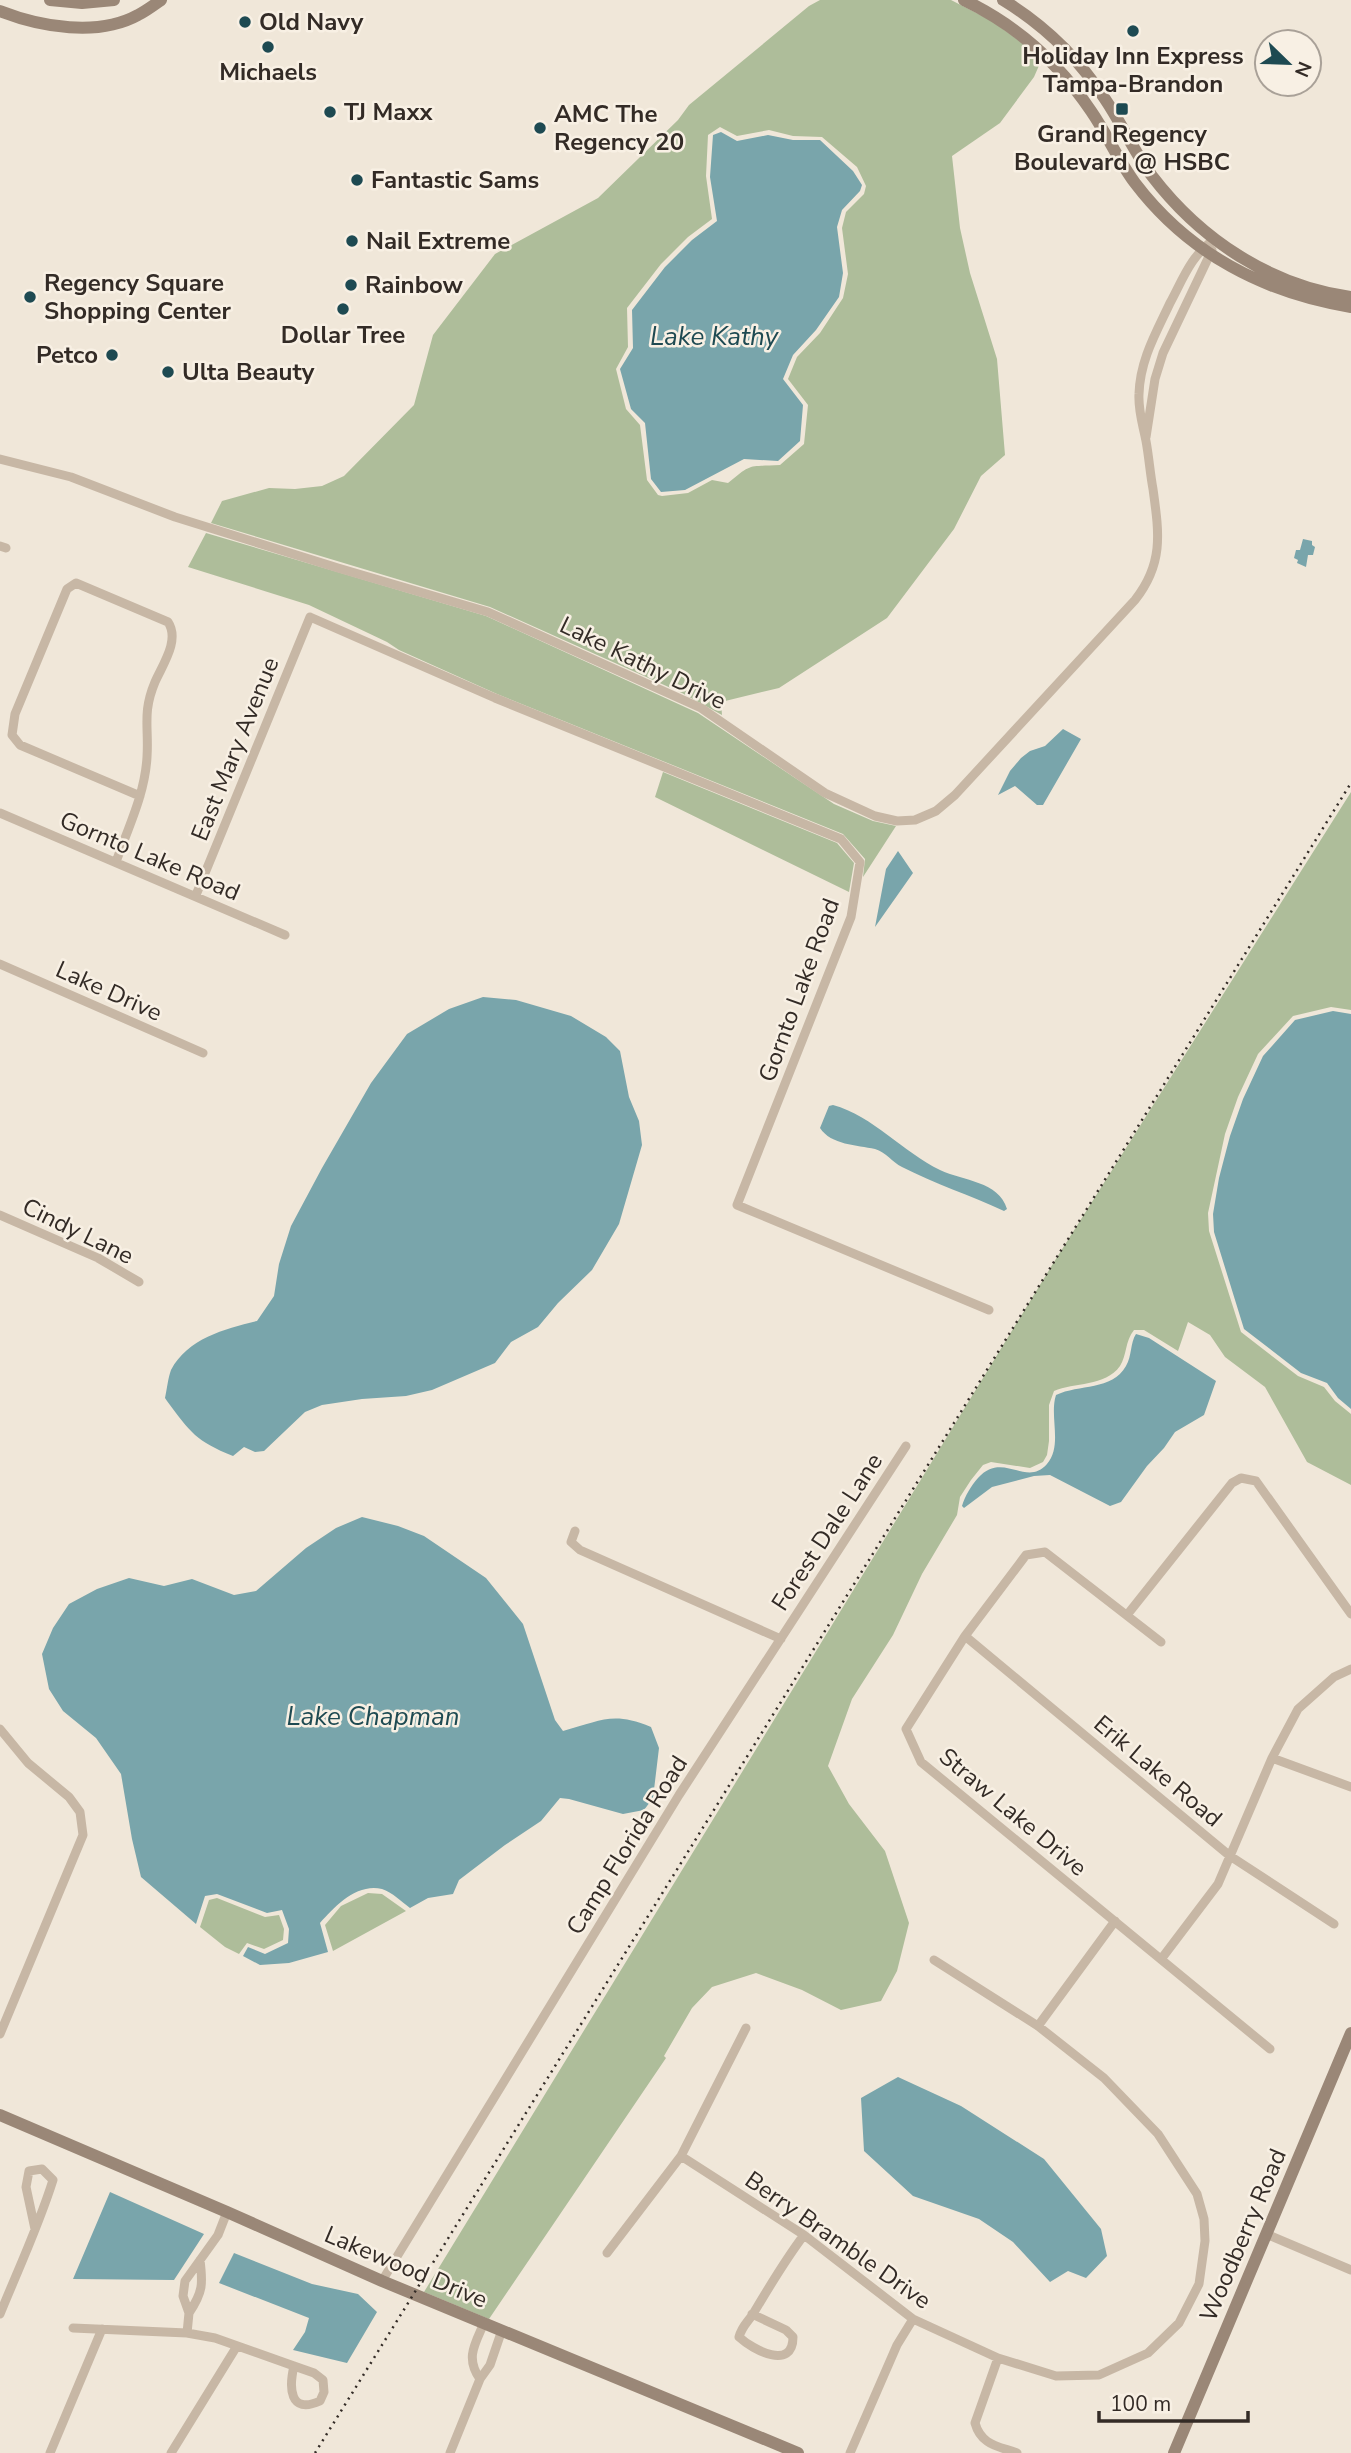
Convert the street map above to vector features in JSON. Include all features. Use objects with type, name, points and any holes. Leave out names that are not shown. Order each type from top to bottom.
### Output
[{"type":"street","points":[[50,0],[82,3],[114,0]]},
{"type":"street","points":[[0,11],[41,24],[80,28],[117,23],[137,16],[161,0]]},
{"type":"street","points":[[964,0],[1008,24],[1056,67],[1092,112],[1141,191],[1176,228],[1205,251],[1274,288],[1316,301],[1351,307]]},
{"type":"street","points":[[1003,0],[1036,23],[1074,60],[1106,100],[1152,175],[1175,202],[1215,239],[1278,278],[1317,291],[1351,297]]},
{"type":"street","name":"Lake Kathy Drive","points":[[0,459],[71,477],[175,517],[488,611],[701,708],[837,800],[882,818],[904,821],[926,816],[950,800],[1144,589],[1154,568],[1159,532],[1139,409],[1142,368],[1154,336],[1190,264],[1215,239]]},
{"type":"street","name":"Lake Kathy Drive","points":[[1146,439],[1155,379],[1163,353],[1205,251]]},
{"type":"street","points":[[116,862],[140,796],[147,758],[145,712],[173,640],[172,628],[168,622],[76,583],[67,589],[61,601],[15,714],[12,735],[20,745],[140,796]]},
{"type":"street","name":"East Mary Avenue","points":[[196,895],[310,617]]},
{"type":"street","name":"Gornto Lake Road","points":[[310,617],[495,698],[841,839],[860,862],[851,917],[737,1205],[989,1310]]},
{"type":"street","name":"Gornto Lake Road","points":[[0,813],[285,935]]},
{"type":"street","name":"Lake Drive","points":[[0,964],[203,1053]]},
{"type":"street","name":"Cindy Lane","points":[[0,1215],[98,1258],[139,1282]]},
{"type":"street","name":"Forest Dale Lane","points":[[781,1639],[906,1446]]},
{"type":"street","points":[[1127,1615],[1232,1483],[1241,1478],[1256,1481],[1351,1614]]},
{"type":"street","points":[[575,1531],[572,1542],[580,1550],[781,1639]]},
{"type":"street","name":"Straw Lake Drive","points":[[1160,1642],[1045,1552],[1026,1555],[965,1636],[905,1729],[921,1762],[1270,2049]]},
{"type":"street","name":"Erik Lake Road","points":[[965,1636],[1230,1856],[1334,1924]]},
{"type":"street","name":"Camp Florida Road","points":[[382,2281],[680,1796],[781,1639]]},
{"type":"street","points":[[1162,1958],[1218,1884],[1272,1758],[1298,1709],[1334,1677],[1351,1668]]},
{"type":"street","points":[[0,1729],[28,1763],[69,1797],[80,1812],[83,1835],[0,2034]]},
{"type":"street","points":[[1272,1758],[1351,1787]]},
{"type":"street","points":[[1038,2026],[1115,1921]]},
{"type":"street","name":"Berry Bramble Drive","points":[[681,2156],[804,2235],[913,2319],[998,2358],[1056,2376],[1099,2375],[1147,2353],[1179,2323],[1199,2284],[1205,2241],[1204,2219],[1197,2194],[1157,2134],[1104,2078],[1038,2026],[934,1961]]},
{"type":"street","points":[[607,2253],[681,2156],[746,2028]]},
{"type":"street","name":"Woodberry Road","points":[[1174,2453],[1351,2033]]},
{"type":"street","name":"Lakewood Drive","points":[[0,2115],[227,2211],[382,2281],[798,2453]]},
{"type":"street","points":[[0,2314],[35,2229],[53,2180],[42,2169],[29,2171],[26,2187],[35,2229]]},
{"type":"street","points":[[187,2333],[189,2313],[183,2296],[185,2281],[218,2235],[227,2211]]},
{"type":"street","points":[[1266,2234],[1351,2270]]},
{"type":"street","points":[[752,2314],[786,2330],[793,2337],[793,2345],[786,2354],[780,2357],[768,2354],[739,2337],[742,2325],[752,2314],[780,2266],[804,2235]]},
{"type":"street","points":[[189,2313],[198,2300],[203,2285],[200,2260]]},
{"type":"street","points":[[850,2453],[897,2345],[913,2319]]},
{"type":"street","points":[[480,2379],[472,2368],[472,2353],[484,2323]]},
{"type":"street","points":[[73,2328],[187,2333],[237,2346],[314,2373],[323,2380],[324,2392],[320,2401],[302,2404],[294,2399],[290,2392],[294,2366]]},
{"type":"street","points":[[50,2453],[102,2329]]},
{"type":"street","points":[[450,2453],[480,2379],[490,2365],[502,2330]]},
{"type":"street","points":[[171,2453],[237,2346]]},
{"type":"street","points":[[998,2358],[975,2423],[978,2434],[984,2440],[1017,2453]]},
{"type":"green space","points":[[820,0],[951,0],[992,21],[1033,51],[1041,61],[1034,77],[1000,123],[952,156],[960,228],[970,273],[997,359],[1005,455],[981,476],[954,529],[887,618],[779,688],[721,702],[722,715],[682,693],[490,607],[211,523],[222,501],[269,488],[322,486],[344,476],[414,405],[433,335],[495,254],[598,198],[678,120],[689,105],[809,6]],"holes":[[[720,127],[737,136],[769,130],[793,136],[822,137],[857,167],[866,186],[864,194],[846,212],[842,228],[848,274],[843,298],[820,333],[797,357],[788,379],[808,405],[804,444],[780,465],[751,467],[728,483],[712,480],[688,493],[662,496],[658,495],[647,480],[640,425],[626,409],[616,369],[628,347],[627,308],[661,264],[688,237],[712,219],[706,176],[708,135]]]},
{"type":"green space","points":[[206,533],[486,616],[698,713],[834,804],[873,821],[896,826],[863,877],[865,859],[843,834],[497,694],[399,650],[309,605],[188,567]]},
{"type":"green space","points":[[663,772],[837,843],[854,863],[849,892],[655,797]]},
{"type":"green space","points":[[1351,792],[1351,1010],[1331,1007],[1293,1016],[1258,1054],[1225,1134],[1208,1213],[1209,1231],[1241,1332],[1298,1376],[1324,1387],[1335,1401],[1351,1414],[1351,1485],[1307,1462],[1265,1387],[1225,1357],[1210,1335],[1188,1322],[1178,1351],[1144,1330],[1134,1330],[1122,1362],[1114,1373],[1098,1381],[1054,1391],[1049,1405],[1047,1455],[1043,1462],[1030,1468],[991,1462],[983,1465],[971,1480],[960,1497],[957,1515],[922,1574],[893,1635],[852,1699],[828,1766],[849,1804],[885,1851],[909,1923],[897,1971],[881,2001],[841,2010],[802,1990],[756,1973],[712,1987],[692,2008],[664,2056],[666,2058],[489,2319],[424,2292],[1054,1262]]},
{"type":"green space","points":[[368,1893],[382,1894],[406,1911],[333,1951],[325,1925],[341,1906]]},
{"type":"green space","points":[[217,1898],[265,1917],[279,1915],[284,1929],[283,1940],[264,1949],[247,1943],[239,1954],[225,1947],[200,1927],[209,1900]]},
{"type":"water","name":"Lake Kathy","points":[[721,132],[737,141],[768,135],[793,140],[820,140],[853,171],[862,185],[860,191],[842,210],[837,227],[843,273],[839,297],[816,330],[793,355],[783,379],[803,405],[800,441],[778,461],[744,459],[685,490],[661,492],[651,479],[645,423],[631,409],[620,369],[633,348],[632,310],[665,267],[692,240],[717,221],[710,177],[713,135]]},
{"type":"water","points":[[1303,539],[1312,541],[1315,547],[1313,555],[1308,555],[1306,567],[1297,563],[1298,560],[1294,558]]},
{"type":"water","points":[[1063,729],[1081,739],[1043,805],[1037,805],[1015,786],[998,795],[1010,771],[1021,758],[1030,751],[1045,746]]},
{"type":"water","points":[[898,851],[913,873],[875,927],[886,869]]},
{"type":"water","points":[[483,997],[516,1000],[571,1016],[606,1037],[620,1051],[629,1097],[639,1121],[642,1145],[619,1224],[592,1270],[538,1327],[511,1342],[495,1363],[432,1390],[406,1396],[322,1405],[305,1412],[264,1451],[255,1452],[244,1447],[233,1456],[210,1446],[189,1429],[165,1398],[171,1370],[187,1350],[208,1336],[257,1321],[274,1296],[279,1264],[291,1226],[371,1083],[407,1034],[449,1009]]},
{"type":"water","points":[[1333,1011],[1351,1014],[1351,1409],[1327,1383],[1301,1373],[1244,1329],[1214,1232],[1213,1214],[1230,1136],[1263,1056],[1295,1020]]},
{"type":"water","points":[[833,1105],[861,1117],[940,1170],[988,1187],[1003,1200],[1007,1209],[1004,1211],[914,1173],[898,1165],[879,1150],[831,1138],[820,1128],[829,1106]]},
{"type":"water","points":[[1136,1334],[1149,1338],[1216,1381],[1204,1415],[1175,1432],[1121,1502],[1110,1506],[1050,1475],[1034,1476],[992,1487],[964,1508],[962,1506],[973,1484],[987,1470],[996,1467],[1031,1472],[1047,1464],[1054,1449],[1056,1395],[1104,1383],[1120,1374],[1128,1362]]},
{"type":"water","name":"Lake Chapman","points":[[362,1517],[424,1536],[486,1578],[523,1624],[555,1720],[563,1731],[607,1719],[626,1719],[651,1727],[659,1748],[653,1798],[644,1810],[623,1814],[560,1798],[541,1821],[459,1880],[453,1894],[428,1898],[410,1908],[386,1890],[364,1889],[347,1897],[320,1923],[328,1952],[289,1963],[260,1965],[243,1956],[248,1947],[265,1954],[288,1943],[289,1929],[282,1910],[267,1913],[217,1894],[205,1896],[196,1924],[141,1877],[121,1774],[96,1738],[63,1711],[49,1689],[42,1654],[53,1628],[69,1604],[97,1589],[129,1578],[164,1586],[192,1579],[234,1595],[256,1591],[306,1548],[336,1528]]},
{"type":"water","points":[[898,2077],[961,2106],[1044,2159],[1101,2229],[1107,2256],[1086,2278],[1068,2271],[1050,2282],[1013,2242],[979,2219],[913,2196],[864,2151],[861,2098]]},
{"type":"water","points":[[110,2192],[204,2234],[174,2280],[73,2279]]},
{"type":"water","points":[[234,2253],[312,2284],[358,2294],[377,2312],[347,2363],[293,2350],[305,2332],[309,2318],[219,2283]]},
{"type":"railway","points":[[315,2453],[1351,783]]},
{"type":"place","name":"Old Navy","points":[[245,22]]},
{"type":"place","name":"Holiday Inn Express Tampa-Brandon","points":[[1133,31]]},
{"type":"place","name":"Michaels","points":[[268,47]]},
{"type":"place","name":"Grand Regency Boulevard @ HSBC","points":[[1122,109]]},
{"type":"place","name":"TJ Maxx","points":[[330,112]]},
{"type":"place","name":"AMC The Regency 20","points":[[540,128]]},
{"type":"place","name":"Fantastic Sams","points":[[357,180]]},
{"type":"place","name":"Nail Extreme","points":[[352,241]]},
{"type":"place","name":"Rainbow","points":[[351,285]]},
{"type":"place","name":"Regency Square Shopping Center","points":[[30,297]]},
{"type":"place","name":"Dollar Tree","points":[[343,309]]},
{"type":"place","name":"Petco","points":[[112,355]]},
{"type":"place","name":"Ulta Beauty","points":[[168,372]]}]
